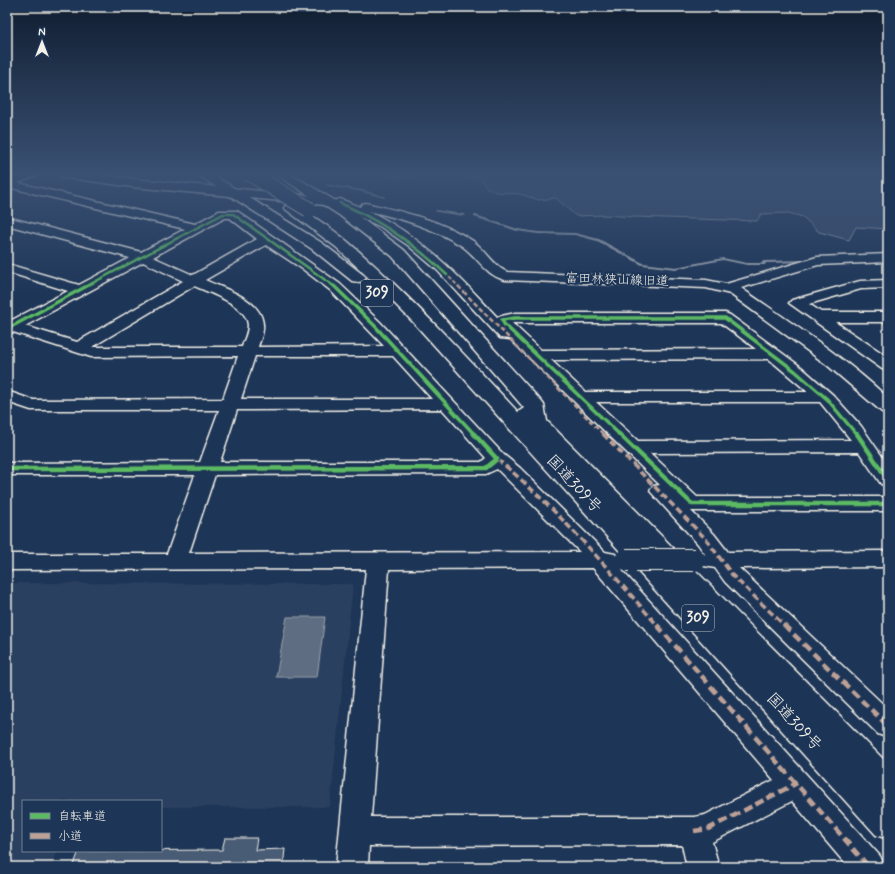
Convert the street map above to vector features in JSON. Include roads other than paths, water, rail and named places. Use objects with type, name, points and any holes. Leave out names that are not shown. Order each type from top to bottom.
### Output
[{"type":"main road","name":"309","points":[[266,214],[316,246],[355,274],[508,413]]},
{"type":"main road","name":"国道309号","points":[[299,214],[341,244],[378,276],[508,413],[888,823]]},
{"type":"main road","name":"国道309号","points":[[315,214],[362,248],[399,280],[888,787]]},
{"type":"main road","name":"309","points":[[348,214],[398,253],[417,272],[534,405],[537,422]]},
{"type":"street","points":[[137,214],[197,228]]},
{"type":"street","points":[[9,327],[82,290],[223,214],[233,214],[335,287],[370,320],[396,351],[497,459],[513,472],[600,560],[797,783],[869,867]]},
{"type":"street","points":[[366,214],[401,234],[420,249],[673,505],[706,540],[733,576],[888,726]]},
{"type":"street","name":"富田林狭山線旧道","points":[[392,214],[444,231],[468,244],[496,271],[505,276],[706,284],[735,291],[836,363],[858,380],[888,408]]},
{"type":"street","points":[[7,221],[143,257],[243,304],[253,314],[256,324],[248,351],[175,562]]},
{"type":"street","points":[[79,348],[267,239]]},
{"type":"street","points":[[726,288],[817,261],[888,258]]},
{"type":"street","points":[[7,268],[82,290]]},
{"type":"street","points":[[888,284],[860,284],[797,303],[881,355],[888,365]]},
{"type":"street","points":[[888,480],[854,430],[824,397],[773,354],[723,317],[515,318],[502,320],[504,324],[536,355],[692,504],[888,504]]},
{"type":"street","points":[[818,317],[888,317]]},
{"type":"street","points":[[9,327],[91,352],[396,351]]},
{"type":"street","points":[[536,355],[773,354]]},
{"type":"street","points":[[7,396],[31,405],[446,404]]},
{"type":"street","points":[[580,397],[824,397]]},
{"type":"street","points":[[632,447],[866,446]]},
{"type":"street","points":[[7,469],[486,468],[497,459]]},
{"type":"street","points":[[7,562],[888,559]]},
{"type":"street","points":[[352,867],[378,561]]},
{"type":"street","points":[[355,832],[694,831],[708,829],[797,783]]},
{"type":"street","points":[[694,831],[703,867]]},
{"type":"waterway","points":[[456,214],[464,215]]},
{"type":"waterway","points":[[475,216],[517,230],[538,233],[575,234],[598,240],[642,264],[676,268],[723,259],[747,264],[808,261]]}]
